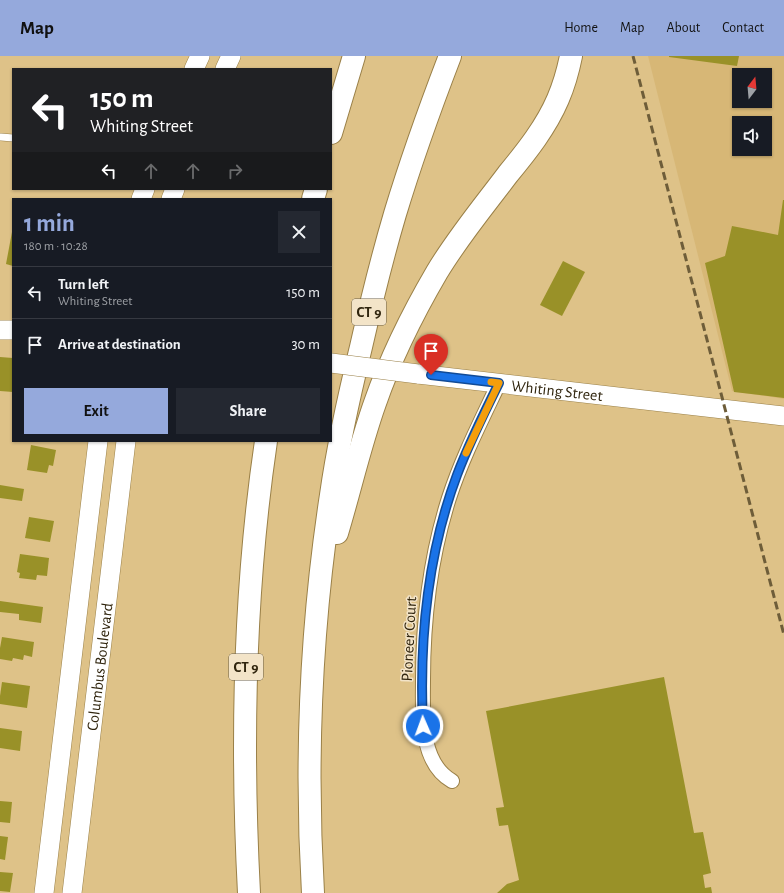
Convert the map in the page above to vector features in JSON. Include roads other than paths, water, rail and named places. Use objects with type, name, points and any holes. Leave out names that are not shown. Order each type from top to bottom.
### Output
[{"type":"highway","points":[[332,130],[354,56]]},
{"type":"highway","name":"CT 9","points":[[313,893],[310,821],[310,739],[313,666],[321,575],[330,500],[338,454],[368,316],[387,245],[402,193],[450,56]]},
{"type":"highway","points":[[321,575],[336,536],[375,401],[402,338],[428,288],[447,257],[468,226],[534,142],[545,125],[558,100],[568,72],[571,56]]},
{"type":"highway","name":"CT 9","points":[[249,893],[245,773],[245,681],[251,579],[266,442]]},
{"type":"street","points":[[194,68],[200,56]]},
{"type":"street","points":[[225,68],[231,56]]},
{"type":"street","points":[[0,330],[12,330]]},
{"type":"street","name":"Whiting Street","points":[[332,363],[784,416]]},
{"type":"street","name":"Pioneer Court","points":[[452,780],[442,774],[434,763],[429,753],[424,734],[423,659],[426,603],[432,561],[449,498],[466,453],[499,383]]},
{"type":"street","name":"Columbus Boulevard","points":[[44,893],[98,442]]},
{"type":"street","name":"Columbus Boulevard","points":[[72,893],[126,442]]},
{"type":"lane","points":[[0,138],[12,138]]},
{"type":"railway","points":[[633,56],[784,635]]}]
